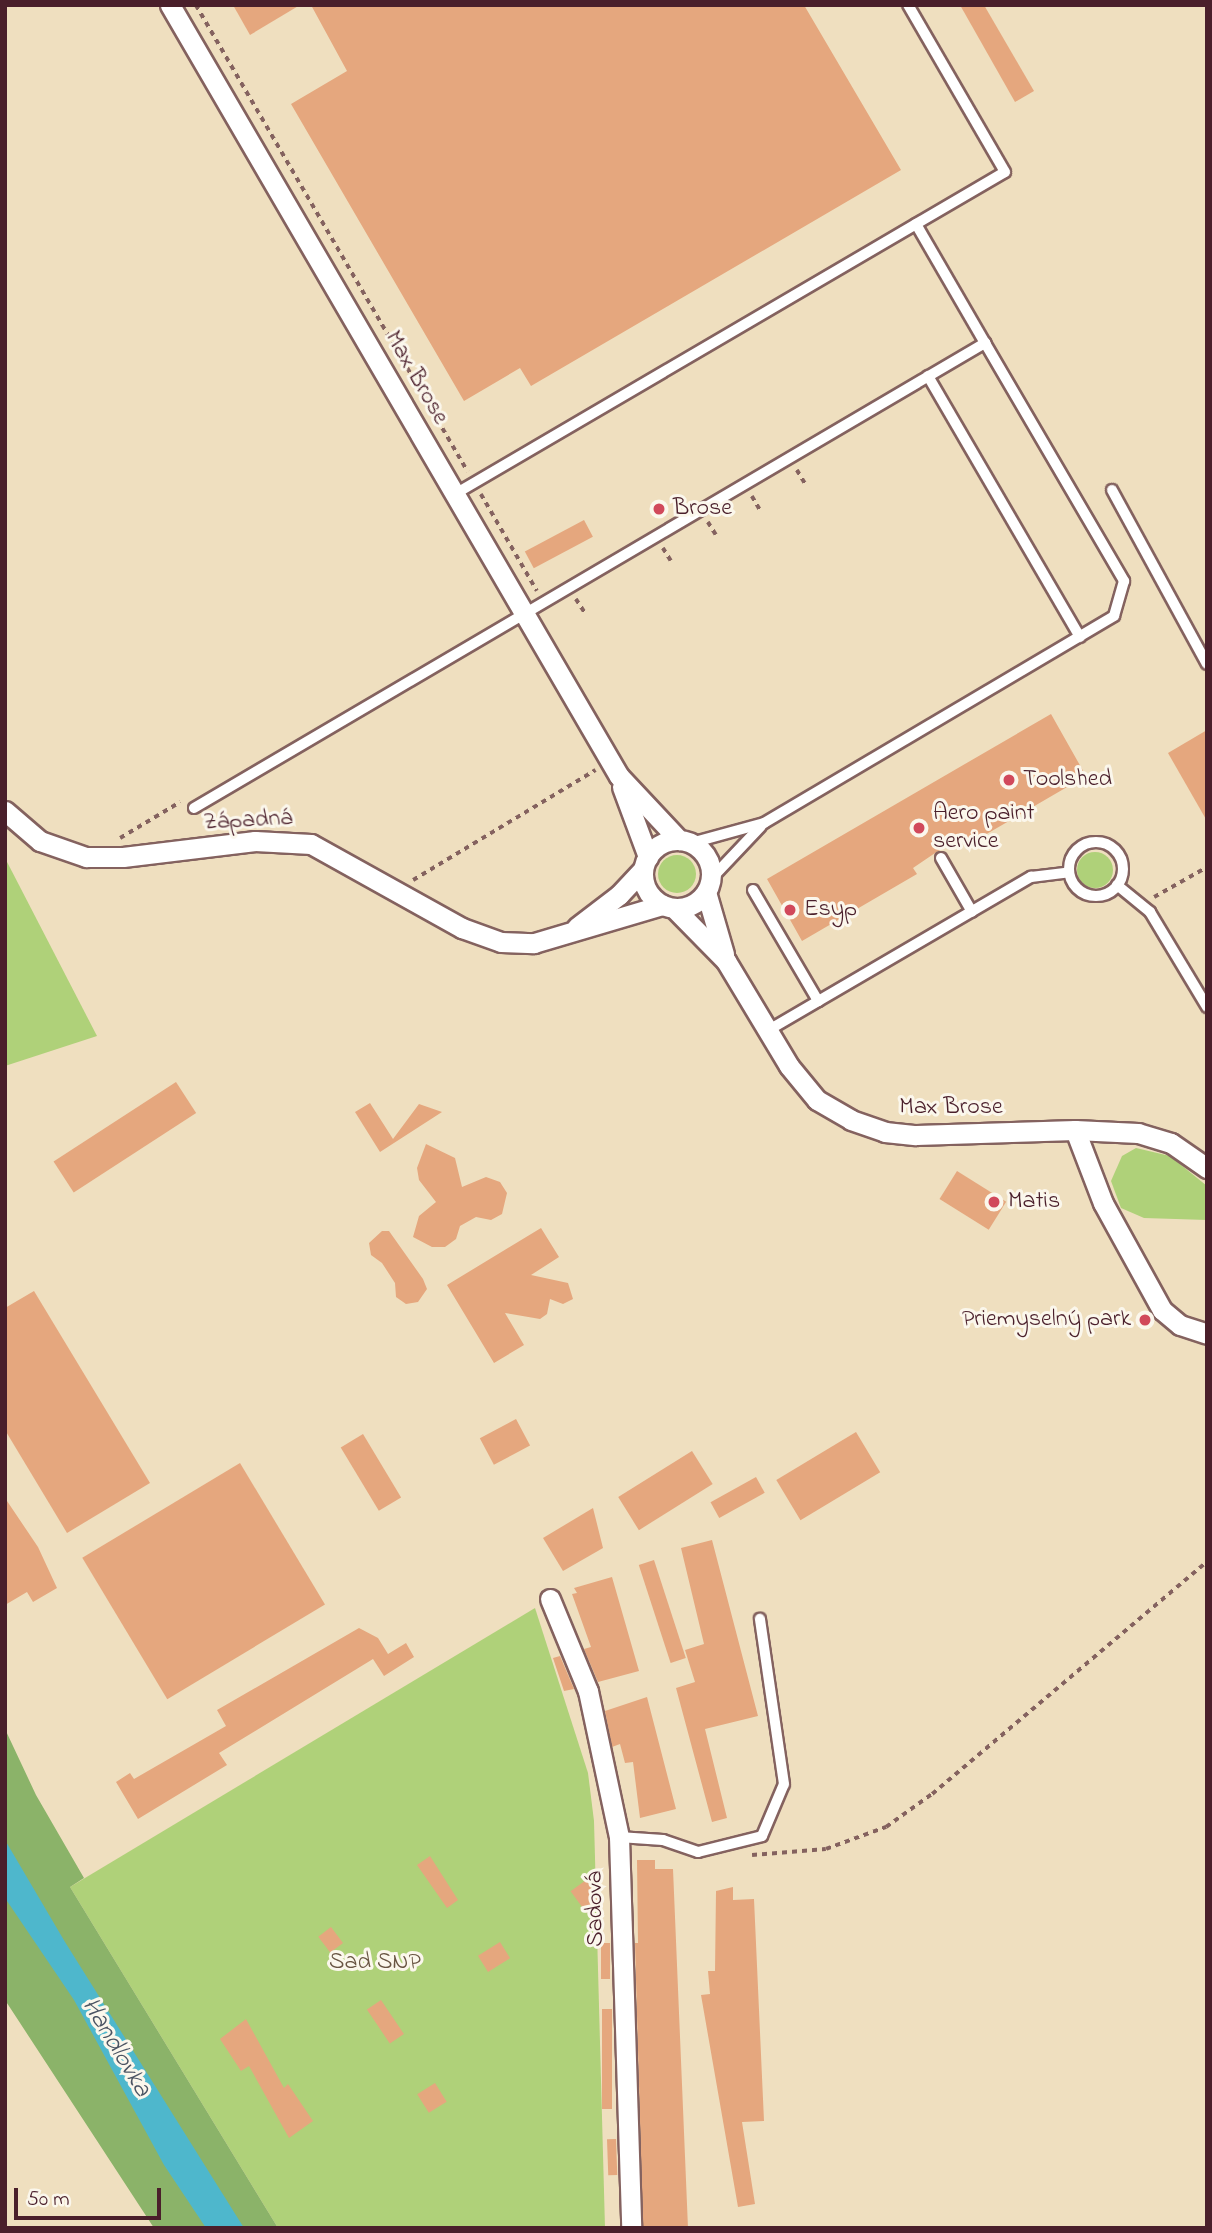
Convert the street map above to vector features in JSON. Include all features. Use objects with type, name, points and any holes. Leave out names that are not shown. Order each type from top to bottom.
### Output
[{"type":"street","name":"Max Brose","points":[[170,5],[619,776],[645,863],[648,893],[668,907],[726,961],[767,1031],[817,1100],[851,1120],[885,1132],[1075,1130],[1138,1133],[1171,1143],[1207,1168]]},
{"type":"street","name":"Max Brose","points":[[619,776],[685,842],[708,861],[708,886],[726,961]]},
{"type":"street","name":"Západná","points":[[5,811],[40,841],[86,858],[123,858],[255,841],[311,844],[462,928],[501,942],[534,943],[668,907]]},
{"type":"street","points":[[645,863],[661,844],[685,842]]},
{"type":"street","name":"Západná","points":[[567,934],[619,895],[645,863]]},
{"type":"street","points":[[668,907],[693,904],[708,886]]},
{"type":"street","points":[[1075,1130],[1103,1203],[1162,1311],[1180,1325],[1207,1334]]},
{"type":"street","name":"Sadová","points":[[550,1599],[588,1691],[619,1837],[631,2228]]},
{"type":"lane","points":[[455,494],[1005,172],[908,5]]},
{"type":"lane","points":[[685,842],[764,823],[1114,616],[1124,581],[916,224]]},
{"type":"lane","points":[[194,808],[985,343]]},
{"type":"lane","points":[[928,376],[1080,636]]},
{"type":"lane","points":[[1112,491],[1207,664]]},
{"type":"lane","points":[[708,886],[764,823]]},
{"type":"lane","points":[[1102,843],[1115,850],[1122,864],[1117,885],[1101,895],[1089,894],[1074,884],[1069,872],[1071,859],[1080,847],[1102,843]]},
{"type":"lane","points":[[941,858],[972,912]]},
{"type":"lane","points":[[767,1031],[1031,877],[1069,872]]},
{"type":"lane","points":[[1117,885],[1150,912],[1207,1007]]},
{"type":"lane","points":[[753,890],[818,1002]]},
{"type":"lane","points":[[619,1837],[663,1840],[698,1852],[724,1848],[762,1836],[784,1784],[760,1619]]},
{"type":"path","points":[[196,5],[544,603]]},
{"type":"path","points":[[797,470],[806,485]]},
{"type":"path","points":[[752,496],[760,510]]},
{"type":"path","points":[[708,522],[716,535]]},
{"type":"path","points":[[663,548],[671,561]]},
{"type":"path","points":[[576,598],[585,613]]},
{"type":"path","points":[[410,881],[599,767]]},
{"type":"path","points":[[1141,905],[1207,867]]},
{"type":"path","points":[[724,1848],[739,1855],[792,1854],[855,1841],[886,1826],[932,1794],[1207,1562]]},
{"type":"green space","points":[[1095,852],[1107,858],[1113,870],[1107,882],[1095,888],[1083,882],[1077,870],[1083,858]]},
{"type":"green space","points":[[677,855],[690,861],[696,874],[690,887],[677,893],[664,887],[658,874],[664,861]]},
{"type":"green space","points":[[5,858],[97,1036],[5,1066]]},
{"type":"green space","points":[[1136,1148],[1170,1156],[1207,1186],[1207,1220],[1144,1218],[1121,1208],[1111,1181],[1122,1156]]},
{"type":"green space","name":"Sad SNP","points":[[535,1608],[588,1773],[594,1821],[605,2228],[278,2228],[70,1887]]},
{"type":"green space","points":[[5,1729],[36,1795],[84,1878],[70,1887],[278,2228],[154,2228],[5,2000]]},
{"type":"water","name":"Handlovka","points":[[5,1840],[65,1942],[244,2228],[206,2228],[164,2165],[74,2000],[5,1898]]},
{"type":"building","points":[[233,5],[300,5],[250,35]]},
{"type":"building","points":[[311,5],[804,5],[901,170],[531,386],[520,368],[464,401],[291,104],[347,71]]},
{"type":"building","points":[[960,5],[984,5],[1034,91],[1015,102]]},
{"type":"building","points":[[584,520],[593,537],[534,568],[525,551]]},
{"type":"building","points":[[1051,714],[1086,776],[966,846],[963,840],[938,851],[913,868],[917,874],[802,941],[767,879]]},
{"type":"building","points":[[1207,730],[1207,821],[1168,753]]},
{"type":"building","points":[[176,1082],[196,1113],[74,1193],[54,1162]]},
{"type":"building","points":[[370,1103],[393,1139],[419,1104],[442,1112],[380,1152],[355,1112]]},
{"type":"building","points":[[426,1144],[455,1158],[462,1187],[486,1177],[500,1182],[507,1193],[502,1214],[491,1220],[476,1217],[460,1226],[456,1239],[445,1247],[432,1247],[413,1237],[419,1216],[436,1202],[419,1180],[417,1168]]},
{"type":"building","points":[[957,1171],[1006,1202],[989,1230],[940,1199]]},
{"type":"building","points":[[541,1228],[559,1257],[531,1275],[568,1283],[573,1299],[563,1304],[550,1299],[547,1314],[540,1319],[505,1313],[524,1345],[494,1363],[447,1285]]},
{"type":"building","points":[[382,1231],[389,1231],[423,1279],[427,1289],[418,1302],[406,1304],[396,1297],[395,1283],[382,1263],[371,1255],[369,1243]]},
{"type":"building","points":[[34,1291],[150,1483],[67,1533],[5,1430],[5,1308]]},
{"type":"building","points":[[516,1419],[530,1445],[494,1465],[480,1438]]},
{"type":"building","points":[[856,1432],[880,1472],[800,1520],[776,1480]]},
{"type":"building","points":[[363,1434],[401,1497],[379,1511],[341,1447]]},
{"type":"building","points":[[692,1451],[713,1484],[639,1530],[618,1497]]},
{"type":"building","points":[[240,1463],[325,1604],[167,1699],[82,1558]]},
{"type":"building","points":[[756,1477],[765,1493],[719,1518],[711,1502]]},
{"type":"building","points":[[5,1498],[38,1547],[57,1588],[33,1602],[27,1592],[5,1605]]},
{"type":"building","points":[[593,1508],[603,1548],[563,1571],[543,1538]]},
{"type":"building","points":[[712,1540],[758,1716],[705,1729],[727,1818],[712,1822],[676,1688],[695,1682],[685,1650],[704,1644],[681,1548]]},
{"type":"building","points":[[654,1560],[686,1658],[671,1663],[639,1565]]},
{"type":"building","points":[[612,1577],[639,1671],[598,1682],[584,1649],[591,1647],[572,1594],[577,1593],[574,1588]]},
{"type":"building","points":[[359,1628],[378,1638],[388,1654],[406,1643],[414,1657],[384,1676],[373,1659],[219,1753],[227,1765],[138,1819],[116,1782],[130,1773],[134,1779],[226,1726],[217,1710]]},
{"type":"building","points":[[560,1656],[574,1689],[564,1691],[553,1658]]},
{"type":"building","points":[[647,1697],[676,1809],[640,1818],[633,1762],[625,1763],[620,1744],[612,1747],[605,1711]]},
{"type":"building","points":[[430,1856],[458,1900],[447,1908],[417,1865]]},
{"type":"building","points":[[637,1860],[655,1860],[655,1869],[673,1869],[688,2228],[643,2228],[635,1943],[638,1943]]},
{"type":"building","points":[[586,1880],[602,1902],[586,1913],[571,1891]]},
{"type":"building","points":[[733,1887],[733,1900],[754,1899],[764,2121],[742,2122],[755,2204],[738,2207],[701,1995],[710,1994],[708,1971],[715,1971],[716,1891]]},
{"type":"building","points":[[331,1927],[343,1943],[330,1953],[318,1937]]},
{"type":"building","points":[[500,1942],[510,1958],[488,1972],[478,1956]]},
{"type":"building","points":[[601,1943],[610,1943],[610,1979],[601,1979]]},
{"type":"building","points":[[381,2000],[404,2034],[390,2043],[367,2010]]},
{"type":"building","points":[[602,2009],[612,2009],[612,2109],[602,2109]]},
{"type":"building","points":[[246,2019],[284,2088],[288,2084],[313,2121],[289,2138],[249,2066],[241,2071],[220,2039]]},
{"type":"building","points":[[435,2083],[447,2102],[429,2113],[417,2094]]},
{"type":"building","points":[[607,2139],[616,2139],[617,2175],[608,2175]]},
{"type":"place","name":"Brose","points":[[659,509]]},
{"type":"place","name":"Toolshed","points":[[1009,780]]},
{"type":"place","name":"Aero paint service","points":[[919,828]]},
{"type":"place","name":"Esyp","points":[[790,910]]},
{"type":"place","name":"Matis","points":[[994,1202]]},
{"type":"place","name":"Priemyselný park","points":[[1145,1320]]}]
